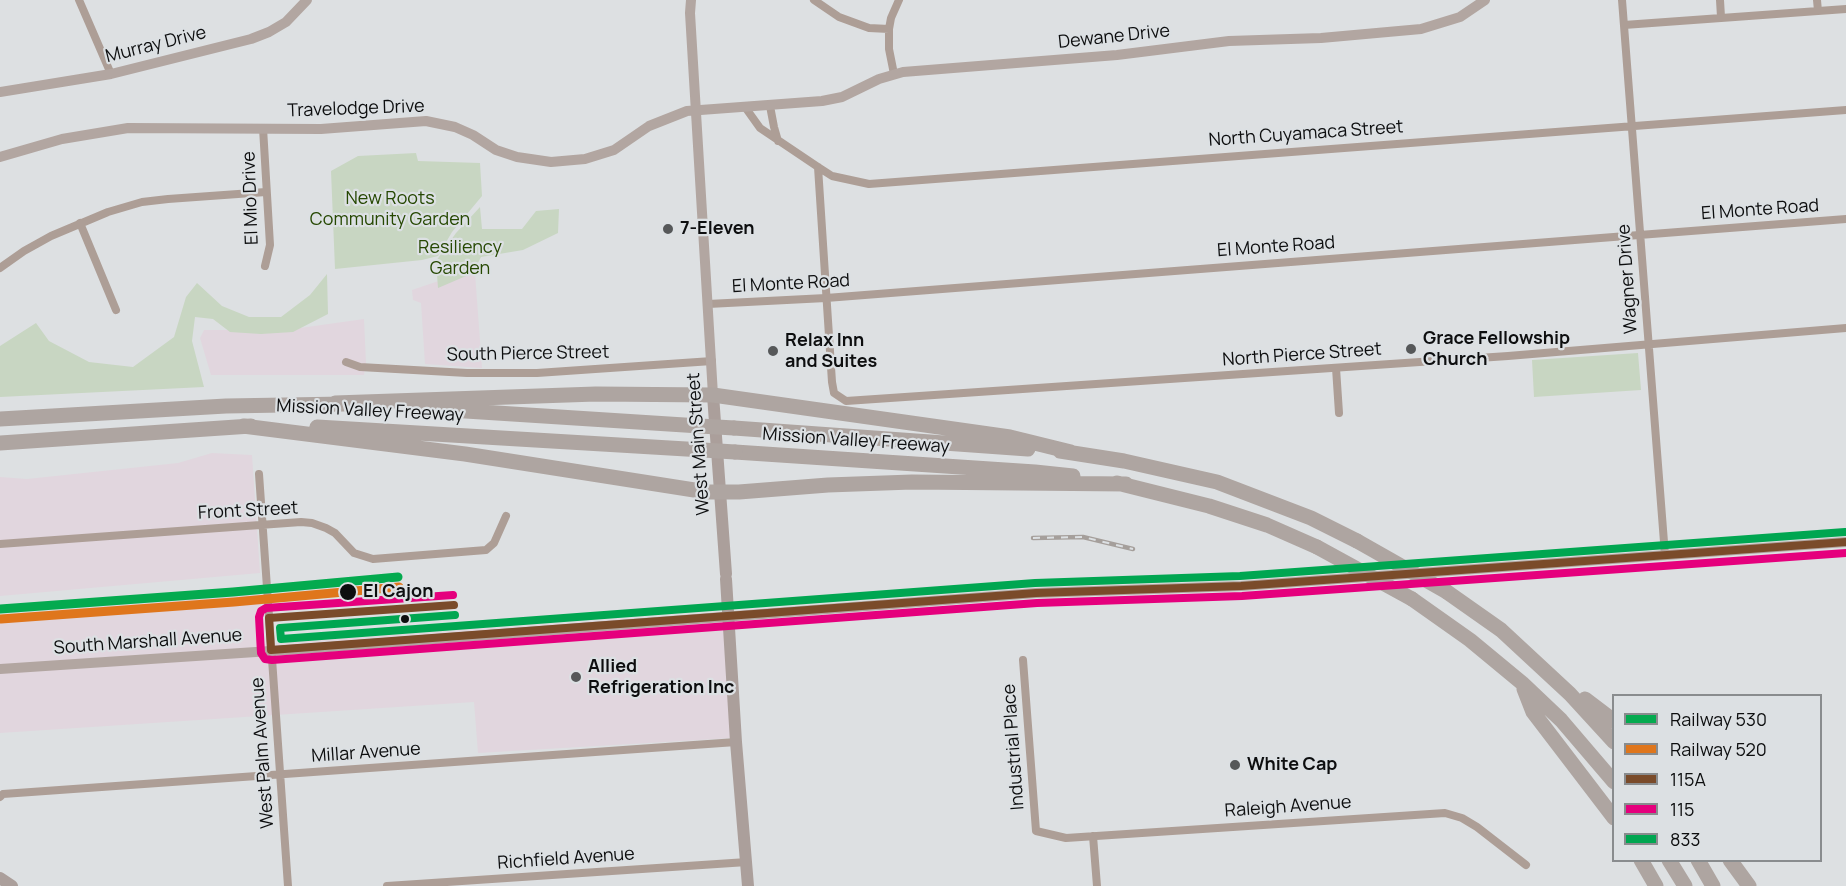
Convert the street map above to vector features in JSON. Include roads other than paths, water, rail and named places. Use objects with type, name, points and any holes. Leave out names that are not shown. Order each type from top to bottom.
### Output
[{"type":"highway","points":[[335,403],[596,394],[713,395],[967,430],[1010,437],[1071,452]]},
{"type":"highway","name":"Mission Valley Freeway","points":[[0,419],[226,406],[335,403],[1071,452],[1144,465],[1217,482],[1311,518],[1447,592],[1501,630],[1570,694],[1612,740]]},
{"type":"highway","points":[[243,426],[465,454],[707,492],[912,482],[1126,484]]},
{"type":"highway","name":"Mission Valley Freeway","points":[[0,443],[243,426],[366,428],[1035,472],[1126,484],[1209,506],[1257,522],[1317,547],[1412,598],[1470,640],[1522,683],[1561,720],[1612,780]]},
{"type":"highway","points":[[1536,663],[1612,720]]},
{"type":"highway","points":[[1522,683],[1533,712],[1612,815]]},
{"type":"highway","points":[[1642,862],[1656,886]]},
{"type":"highway","points":[[1670,862],[1685,886]]},
{"type":"highway","points":[[1699,862],[1713,886]]},
{"type":"highway","points":[[1731,862],[1749,886]]},
{"type":"main road","name":"Murray Drive","points":[[0,92],[111,74],[260,36],[286,22],[307,0]]},
{"type":"main road","name":"West Main Street","points":[[692,0],[690,13],[713,395],[748,886]]},
{"type":"main road","name":"Dewane Drive","points":[[745,107],[822,101],[842,97],[894,74],[925,70],[1117,56],[1229,41],[1321,38],[1421,29],[1460,17],[1485,0]]},
{"type":"main road","points":[[697,109],[745,107]]},
{"type":"main road","name":"Travelodge Drive","points":[[0,157],[62,139],[106,131],[150,127],[321,129],[426,121],[455,127],[496,150],[517,157],[551,162],[585,159],[614,150],[649,126],[697,109]]},
{"type":"main road","name":"South Marshall Avenue","points":[[0,669],[1036,593],[1241,586],[1846,542]]},
{"type":"main road","points":[[0,878],[12,886]]},
{"type":"street","points":[[79,0],[111,74]]},
{"type":"street","points":[[814,0],[839,17],[869,28],[889,29]]},
{"type":"street","points":[[894,74],[889,49],[889,29],[899,0]]},
{"type":"street","name":"Wagner Drive","points":[[1622,0],[1665,555]]},
{"type":"street","points":[[1719,0],[1721,17]]},
{"type":"street","points":[[1817,0],[1818,10]]},
{"type":"street","points":[[1624,25],[1846,9]]},
{"type":"street","points":[[770,106],[779,142]]},
{"type":"street","name":"North Cuyamaca Street","points":[[745,107],[760,128],[832,176],[869,184],[1846,110]]},
{"type":"street","name":"El Mio Drive","points":[[263,128],[270,245],[264,266]]},
{"type":"street","points":[[818,167],[826,298]]},
{"type":"street","points":[[0,268],[24,251],[80,223],[142,202],[202,195],[266,192]]},
{"type":"street","name":"El Monte Road","points":[[708,304],[826,298],[1846,219]]},
{"type":"street","points":[[80,223],[116,310]]},
{"type":"street","name":"North Pierce Street","points":[[826,298],[834,393],[846,401],[1336,368],[1846,328]]},
{"type":"street","name":"South Pierce Street","points":[[346,362],[360,368],[467,373],[537,373],[712,361]]},
{"type":"street","points":[[1336,368],[1339,413]]},
{"type":"street","name":"West Palm Avenue","points":[[259,474],[288,886]]},
{"type":"street","name":"Front Street","points":[[0,544],[158,531],[312,523],[335,533],[354,553],[373,559],[486,550],[494,543],[506,516]]},
{"type":"street","name":"Industrial Place","points":[[1023,660],[1036,831]]},
{"type":"street","name":"Millar Avenue","points":[[0,797],[3,794],[736,742]]},
{"type":"street","name":"Raleigh Avenue","points":[[1036,831],[1066,838],[1445,813],[1469,822],[1526,866]]},
{"type":"street","points":[[1093,836],[1097,886]]},
{"type":"street","name":"Richfield Avenue","points":[[387,886],[747,862]]},
{"type":"railway","points":[[1033,538],[1083,537],[1133,549]]},
{"type":"rail line","name":"530","points":[[0,609],[398,577]]},
{"type":"rail line","name":"520","points":[[1,619],[399,587]]},
{"type":"place","name":"7-Eleven","points":[[668,229]]},
{"type":"place","name":"Grace Fellowship Church","points":[[1411,349]]},
{"type":"place","name":"Relax Inn and Suites","points":[[773,351]]},
{"type":"place","name":"El Cajon","points":[[348,592]]},
{"type":"place","name":"Allied Refrigeration Inc","points":[[576,677]]},
{"type":"place","name":"White Cap","points":[[1235,765]]},
{"type":"park label","name":"New Roots Community Garden","points":[[390,209]]},
{"type":"park label","name":"Resiliency Garden","points":[[460,258]]}]
